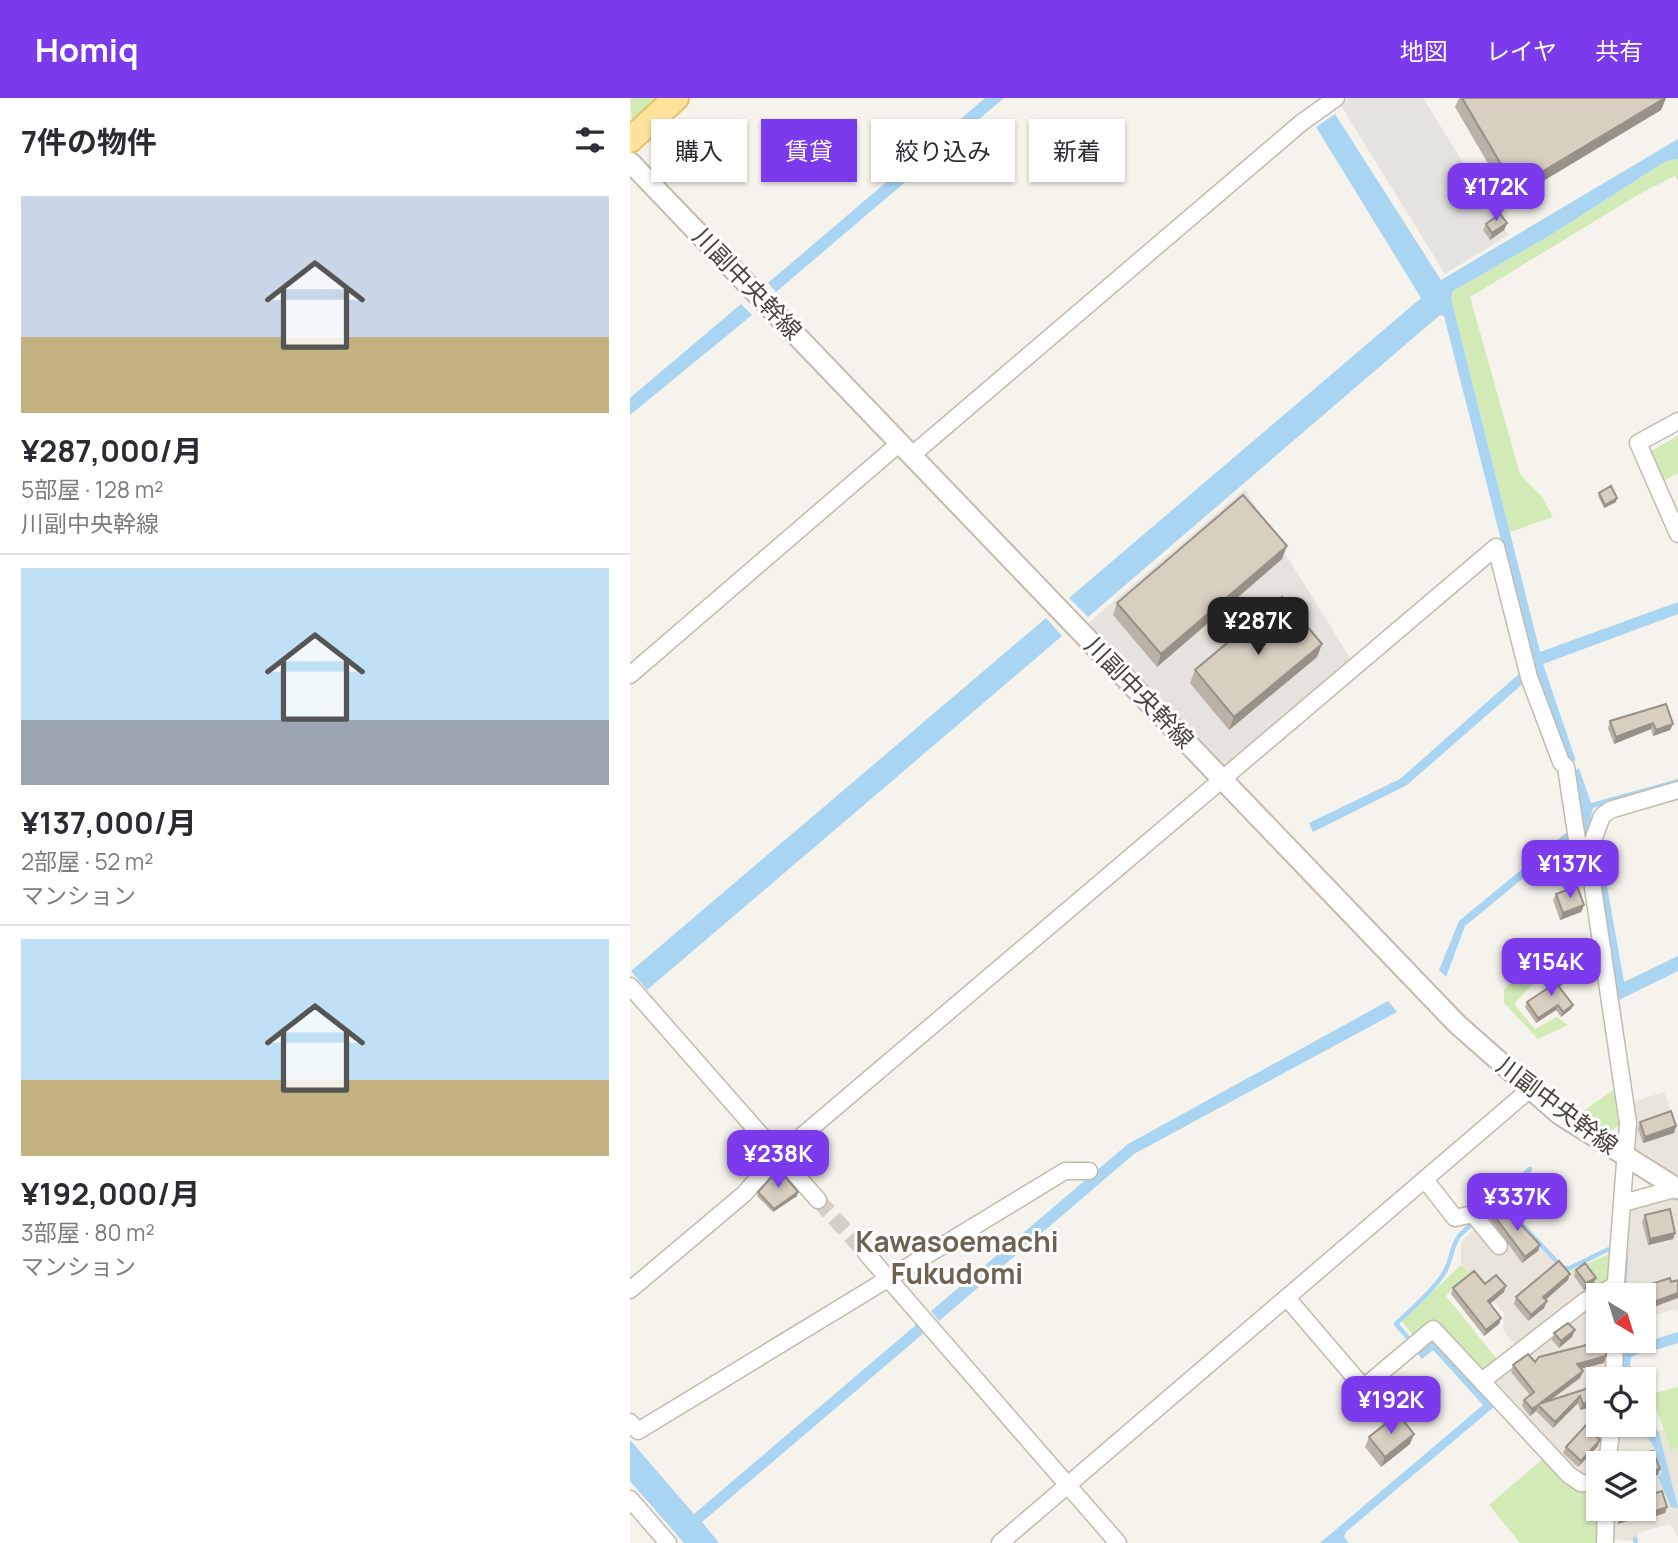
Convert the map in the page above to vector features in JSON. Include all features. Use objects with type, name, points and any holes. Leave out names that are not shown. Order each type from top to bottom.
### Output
[{"type":"main road","points":[[630,140],[676,98]]},
{"type":"street","points":[[630,675],[1301,123],[1336,98]]},
{"type":"street","name":"川副中央幹線","points":[[630,162],[1457,1024],[1529,1090],[1628,1160],[1678,1188]]},
{"type":"street","points":[[1678,421],[1638,443],[1678,534]]},
{"type":"street","points":[[630,1290],[744,1194],[777,1157],[1496,547],[1529,677],[1561,762],[1566,767],[1577,840],[1588,854]]},
{"type":"street","points":[[1617,1283],[1628,1160],[1628,1123],[1588,854],[1602,816],[1610,810],[1678,790]]},
{"type":"street","points":[[1546,972],[1603,951]]},
{"type":"street","points":[[630,986],[817,1200]]},
{"type":"street","points":[[1000,1543],[1426,1181],[1529,1090]]},
{"type":"street","points":[[630,1422],[638,1431],[1065,1171],[1089,1171]]},
{"type":"street","points":[[1426,1181],[1455,1218],[1477,1217],[1499,1246]]},
{"type":"street","points":[[1623,1203],[1678,1188]]},
{"type":"street","points":[[866,1253],[1118,1543]]},
{"type":"street","points":[[1287,1298],[1387,1415]]},
{"type":"street","points":[[1482,1381],[1586,1301]]},
{"type":"street","points":[[1363,1388],[1433,1329],[1569,1475],[1586,1484]]},
{"type":"street","points":[[630,1499],[668,1543]]},
{"type":"street","points":[[1605,1543],[1606,1521]]},
{"type":"shaded area","points":[[1349,98],[1423,98],[1508,235],[1445,274],[1340,104]]},
{"type":"shaded area","points":[[1245,489],[1352,661],[1225,770],[1087,624]]},
{"type":"shaded area","points":[[1664,1092],[1678,1128],[1678,1178],[1636,1152],[1633,1102]]},
{"type":"shaded area","points":[[1672,1197],[1678,1201],[1678,1312],[1676,1309],[1656,1314],[1656,1283],[1586,1283],[1586,1353],[1626,1353],[1626,1367],[1586,1367],[1586,1437],[1656,1437],[1656,1430],[1664,1430],[1671,1450],[1678,1448],[1678,1537],[1670,1524],[1638,1533],[1638,1542],[1600,1537],[1600,1521],[1656,1521],[1656,1451],[1586,1451],[1586,1481],[1526,1437],[1487,1373],[1518,1349],[1503,1330],[1504,1313],[1461,1265],[1461,1242],[1499,1204],[1566,1274],[1623,1251],[1627,1209]]},
{"type":"green space","points":[[630,98],[658,98],[632,122]]},
{"type":"green space","points":[[1678,159],[1678,180],[1675,176],[1641,193],[1470,297],[1520,474],[1542,497],[1553,517],[1510,532],[1451,298],[1453,291],[1549,236],[1666,161]]},
{"type":"green space","points":[[1678,436],[1678,473],[1662,482],[1649,452]]},
{"type":"green space","points":[[1530,965],[1550,966],[1514,1004],[1535,1029],[1557,1017],[1568,1025],[1538,1039],[1504,1003],[1504,989]]},
{"type":"green space","points":[[1616,1088],[1622,1123],[1607,1134],[1579,1114]]},
{"type":"green space","points":[[1609,1254],[1608,1281],[1605,1283],[1586,1283],[1586,1291],[1571,1271]]},
{"type":"green space","points":[[1461,1265],[1469,1273],[1446,1296],[1500,1363],[1487,1373],[1466,1360],[1434,1323],[1415,1338],[1402,1321]]},
{"type":"green space","points":[[1678,1387],[1678,1448],[1671,1450],[1656,1408],[1656,1393]]},
{"type":"green space","points":[[1546,1456],[1586,1482],[1586,1521],[1599,1521],[1600,1537],[1596,1543],[1520,1543],[1489,1505]]},
{"type":"water","points":[[985,98],[1004,98],[979,119],[960,119]]},
{"type":"water","points":[[1335,114],[1441,280],[1678,139],[1678,159],[1666,161],[1549,236],[1453,291],[1451,298],[1540,652],[1678,602],[1678,614],[1543,664],[1576,761],[1567,760],[1533,666],[1444,316],[1440,315],[1088,617],[1069,598],[1421,298],[1316,127]]},
{"type":"water","points":[[886,182],[905,182],[776,292],[768,283]]},
{"type":"water","points":[[741,304],[752,315],[630,415],[630,398]]},
{"type":"water","points":[[1046,618],[1062,636],[647,990],[631,971]]},
{"type":"water","points":[[1521,672],[1525,682],[1407,785],[1313,832],[1309,823],[1400,779]]},
{"type":"water","points":[[1579,768],[1591,803],[1678,779],[1678,784],[1593,808],[1586,840],[1583,840],[1573,773]]},
{"type":"water","points":[[1567,832],[1571,839],[1465,926],[1446,977],[1439,970],[1459,921]]},
{"type":"water","points":[[1598,851],[1602,858],[1624,982],[1678,956],[1678,971],[1619,1000],[1595,857]]},
{"type":"water","points":[[1388,1001],[1397,1012],[1134,1154],[939,1321],[931,1311],[1128,1144]]},
{"type":"water","points":[[917,1324],[925,1332],[702,1522],[719,1543],[684,1543],[630,1481],[630,1440],[694,1514]]},
{"type":"water","points":[[1678,1332],[1678,1343],[1656,1350],[1656,1339]]},
{"type":"water","points":[[1433,1340],[1495,1406],[1346,1532],[1344,1537],[1349,1543],[1320,1543],[1483,1405],[1433,1350],[1422,1359],[1417,1353]]},
{"type":"water","points":[[1620,1353],[1640,1353],[1631,1357],[1630,1367],[1620,1367]]},
{"type":"water","points":[[1656,1430],[1678,1508],[1671,1507],[1658,1477],[1662,1472],[1650,1440],[1645,1437],[1656,1437]]},
{"type":"building","points":[[1462,98],[1665,98],[1515,188]]},
{"type":"building","points":[[1500,214],[1507,223],[1492,233],[1486,224]]},
{"type":"building","points":[[1611,486],[1617,498],[1605,505],[1599,493]]},
{"type":"building","points":[[1243,495],[1287,546],[1161,654],[1117,603]]},
{"type":"building","points":[[1282,597],[1322,644],[1234,717],[1195,670]]},
{"type":"building","points":[[1666,704],[1673,724],[1656,730],[1653,723],[1616,737],[1610,721]]},
{"type":"building","points":[[1577,886],[1584,905],[1563,913],[1556,894]]},
{"type":"building","points":[[1561,973],[1565,980],[1557,984],[1573,1005],[1563,1012],[1558,1005],[1538,1018],[1527,1002],[1554,984],[1550,977]]},
{"type":"building","points":[[1671,1111],[1676,1126],[1645,1137],[1640,1122]]},
{"type":"building","points":[[779,1169],[798,1192],[774,1209],[758,1192]]},
{"type":"building","points":[[1501,1207],[1540,1245],[1525,1257],[1493,1214]]},
{"type":"building","points":[[1670,1209],[1675,1233],[1650,1239],[1645,1215]]},
{"type":"building","points":[[1559,1261],[1570,1274],[1543,1297],[1547,1301],[1531,1315],[1516,1297]]},
{"type":"building","points":[[1585,1263],[1596,1278],[1586,1283],[1576,1270]]},
{"type":"building","points":[[1474,1271],[1485,1284],[1496,1275],[1506,1286],[1488,1301],[1501,1318],[1486,1330],[1453,1288]]},
{"type":"building","points":[[1670,1278],[1671,1282],[1678,1280],[1678,1293],[1656,1301],[1655,1283]]},
{"type":"building","points":[[1568,1323],[1575,1330],[1561,1341],[1554,1333]]},
{"type":"building","points":[[1586,1345],[1586,1353],[1606,1353],[1606,1356],[1577,1364],[1583,1371],[1539,1404],[1586,1389],[1586,1403],[1583,1404],[1580,1396],[1555,1422],[1538,1405],[1532,1409],[1524,1400],[1534,1392],[1513,1365],[1528,1354],[1535,1362],[1539,1357]]},
{"type":"building","points":[[1398,1414],[1414,1434],[1385,1457],[1369,1437]]},
{"type":"building","points":[[1586,1425],[1586,1437],[1597,1437],[1600,1440],[1590,1451],[1586,1451],[1581,1461],[1566,1447]]},
{"type":"building","points":[[1662,1491],[1667,1507],[1656,1511],[1656,1493]]},
{"type":"waterway","points":[[1409,1339],[1396,1324],[1442,1276],[1459,1236],[1530,1169]]},
{"type":"waterway","points":[[1497,1198],[1562,1267],[1568,1269],[1609,1249]]},
{"type":"waterway","points":[[1625,1283],[1626,1257]]},
{"type":"waterway","points":[[1635,1539],[1636,1543]]},
{"type":"tunnel","points":[[818,1200],[866,1253]]},
{"type":"district","name":"Kawasoemachi Fukudomi","points":[[957,1258]]}]
